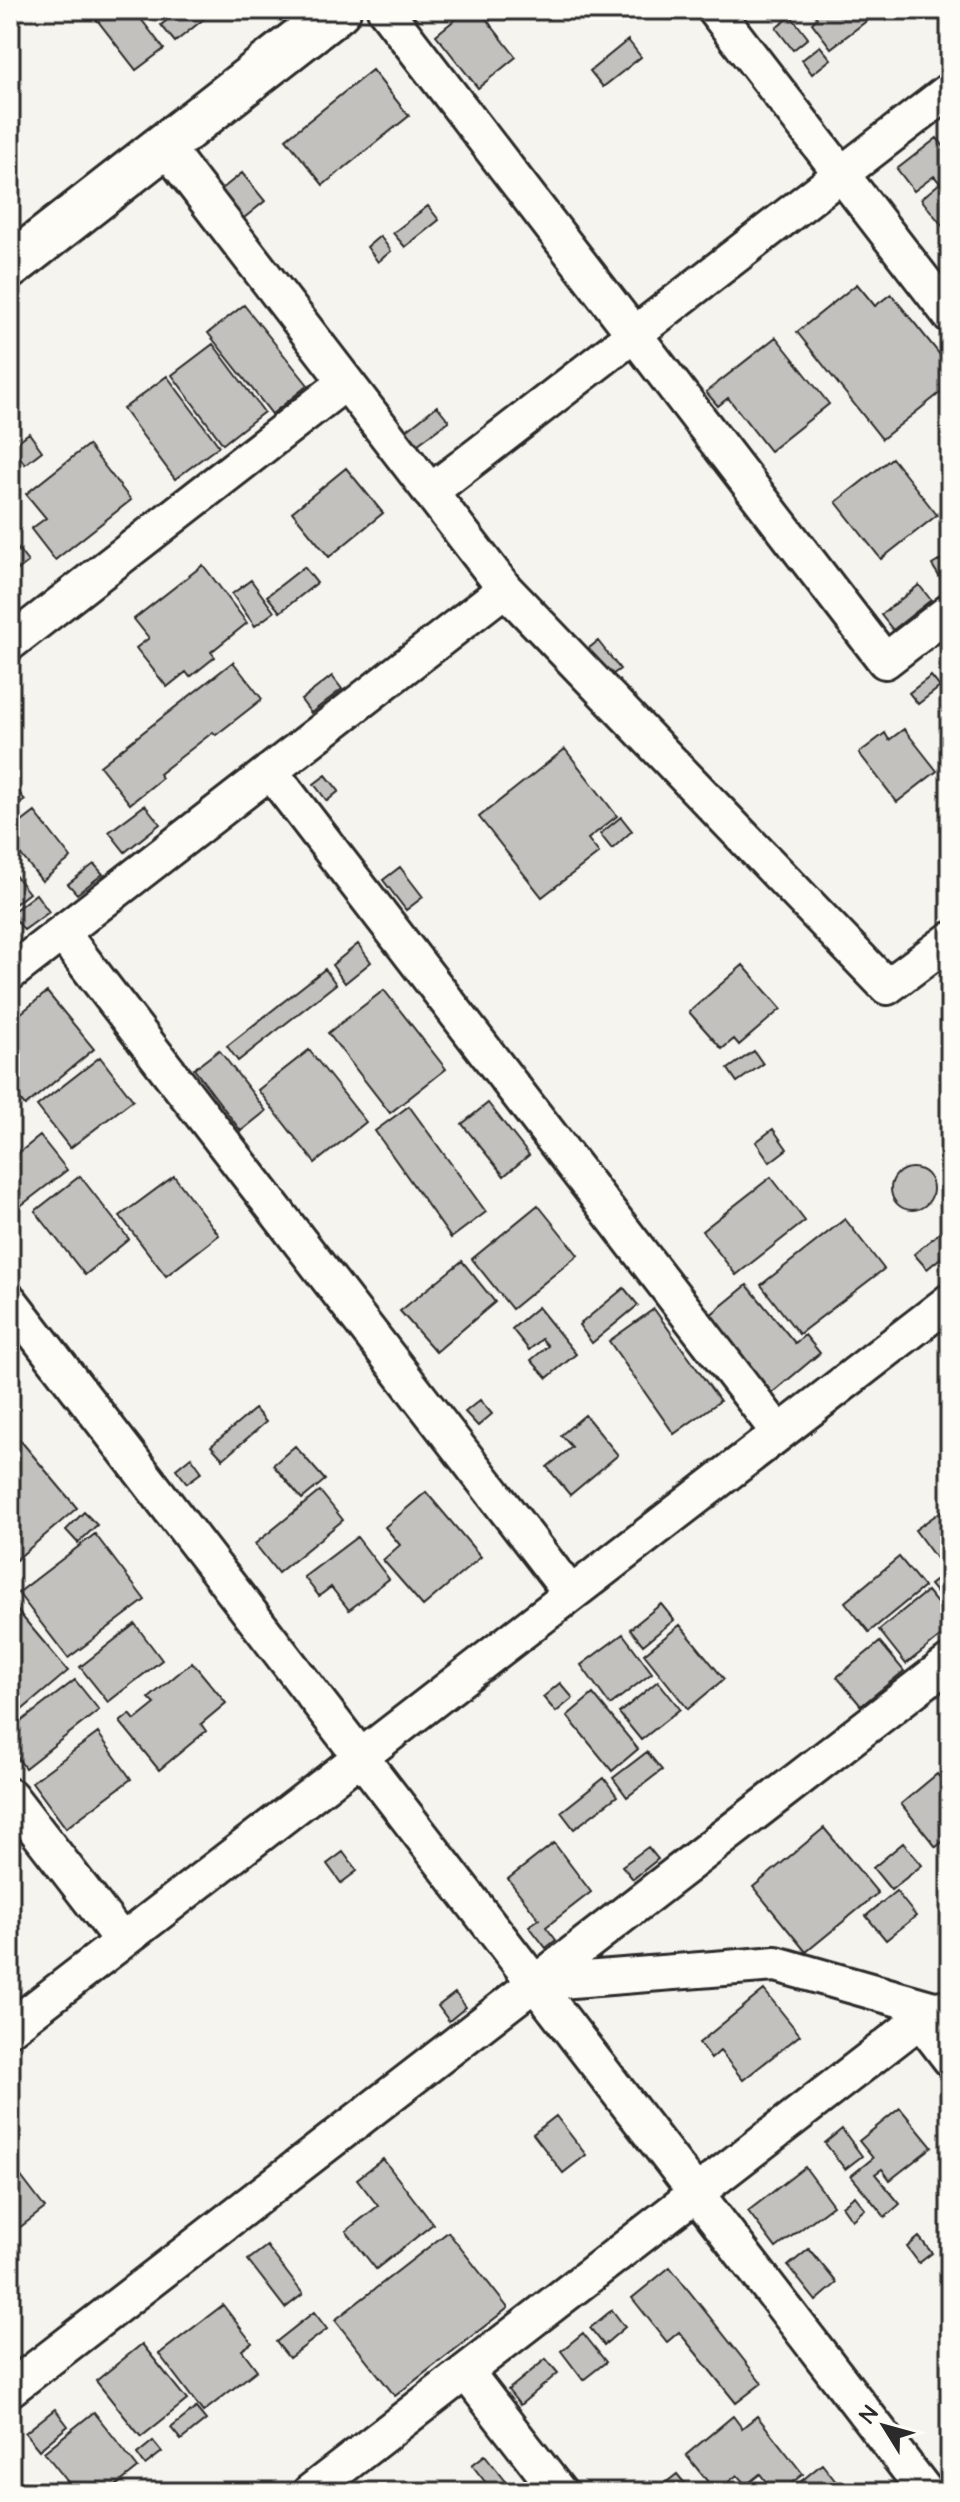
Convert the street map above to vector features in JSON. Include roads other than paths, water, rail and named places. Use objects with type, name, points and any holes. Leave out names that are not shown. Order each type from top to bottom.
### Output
[{"type":"main road","points":[[10,266],[338,10]]},
{"type":"street","points":[[385,10],[885,661],[950,611]]},
{"type":"street","points":[[715,10],[950,315]]},
{"type":"street","points":[[430,492],[950,90]]},
{"type":"street","points":[[164,145],[505,589],[887,987],[950,940]]},
{"type":"street","points":[[10,643],[346,382]]},
{"type":"street","points":[[10,973],[505,589]]},
{"type":"street","points":[[270,771],[779,1433]]},
{"type":"street","points":[[62,933],[571,1594]]},
{"type":"street","points":[[10,1301],[926,2492]]},
{"type":"street","points":[[10,2028],[950,1301]]},
{"type":"street","points":[[10,2389],[950,1662]]},
{"type":"street","points":[[10,1796],[122,1941]]},
{"type":"street","points":[[534,1983],[776,1964],[934,2009],[950,2007]]},
{"type":"street","points":[[310,2492],[920,2020],[950,2059]]},
{"type":"street","points":[[466,2372],[559,2492]]}]
